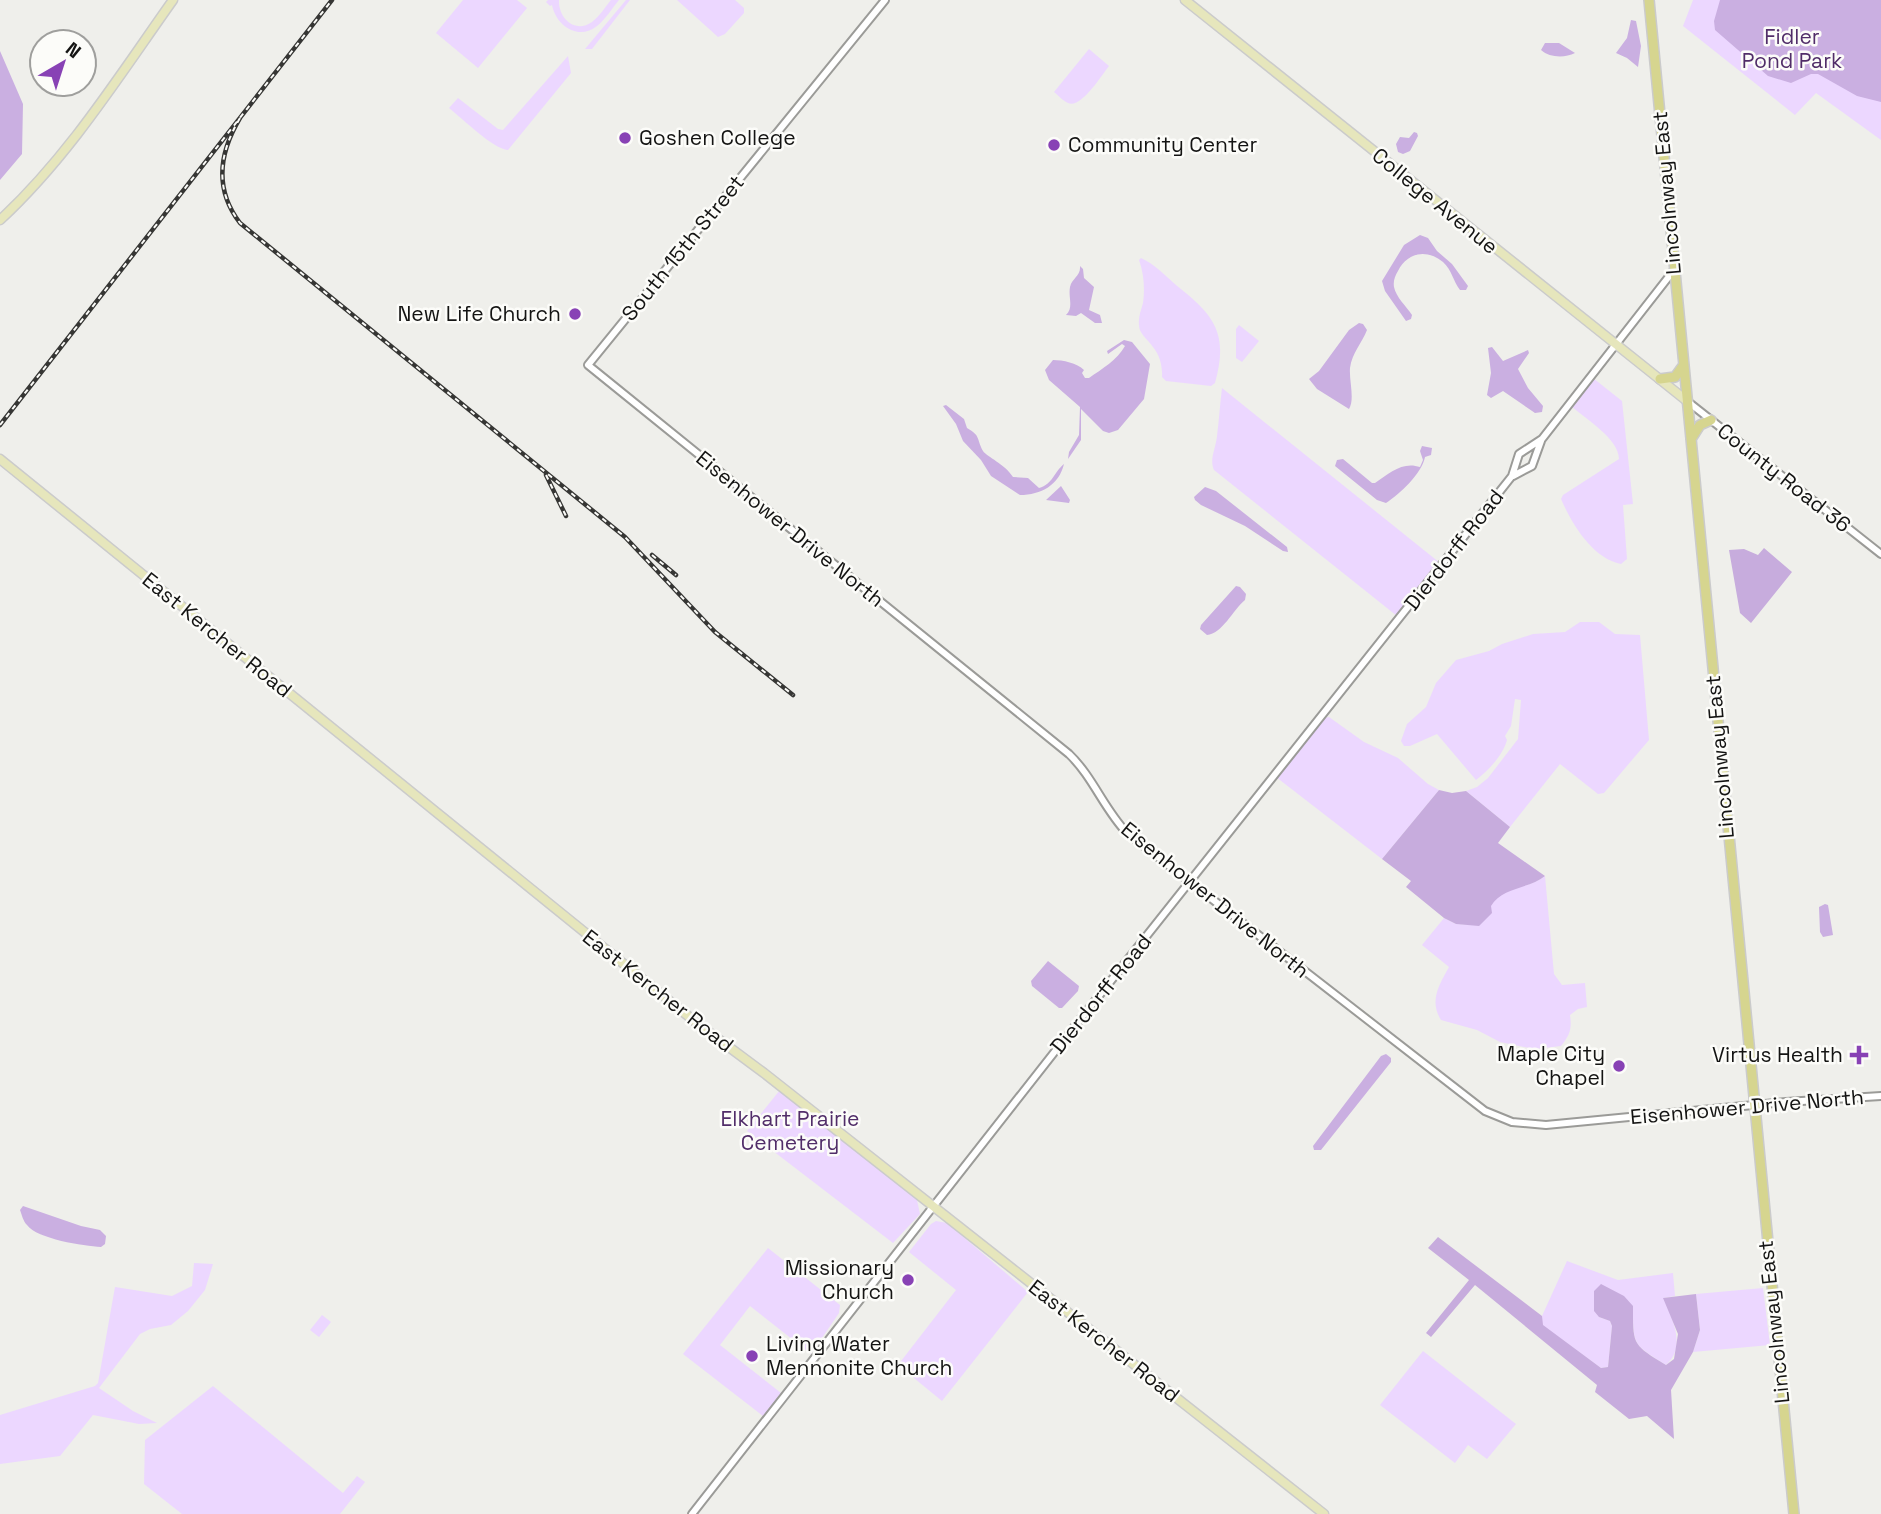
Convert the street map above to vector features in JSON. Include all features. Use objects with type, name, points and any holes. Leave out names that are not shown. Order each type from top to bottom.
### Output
[{"type":"highway","name":"Lincolnway East","points":[[1649,0],[1794,1514]]},
{"type":"highway","points":[[1660,379],[1675,377],[1684,364]]},
{"type":"highway","points":[[1690,440],[1700,425],[1711,421]]},
{"type":"main road","points":[[0,220],[28,194],[57,160],[173,0]]},
{"type":"main road","name":"College Avenue","points":[[1185,0],[1687,401]]},
{"type":"main road","name":"East Kercher Road","points":[[0,458],[688,1016],[1324,1514]]},
{"type":"street","name":"South 15th Street","points":[[588,365],[885,0]]},
{"type":"street","name":"Dierdorff Road","points":[[692,1514],[1512,476],[1519,454],[1542,439],[1674,270]]},
{"type":"street","name":"Eisenhower Drive North","points":[[588,365],[1069,754],[1086,773],[1118,824],[1189,883],[1474,1104],[1500,1119],[1524,1125],[1546,1125],[1881,1096]]},
{"type":"street","name":"County Road 36","points":[[1687,401],[1881,554]]},
{"type":"street","name":"Dierdorff Road","points":[[1512,476],[1532,466],[1542,439]]},
{"type":"street","points":[[1525,451],[1532,453],[1535,458]]},
{"type":"street","points":[[1517,461],[1520,466],[1526,468]]},
{"type":"green space","points":[[463,0],[517,0],[527,8],[478,68],[436,33]]},
{"type":"green space","points":[[559,0],[561,13],[565,18],[580,26],[595,20],[611,0],[619,0],[600,23],[583,32],[563,25],[554,13],[552,5],[546,2]]},
{"type":"green space","points":[[626,0],[630,0],[592,49],[585,49]]},
{"type":"green space","points":[[677,0],[735,0],[744,8],[744,13],[725,34],[718,37]]},
{"type":"green space","name":"Fidler Pond Park","points":[[1693,0],[1881,0],[1881,140],[1816,93],[1795,115],[1683,26]]},
{"type":"green space","points":[[1089,49],[1109,66],[1085,97],[1073,104],[1068,103],[1054,92]]},
{"type":"green space","points":[[568,56],[571,73],[508,150],[486,139],[449,108],[458,98],[503,130]]},
{"type":"green space","points":[[1141,258],[1200,306],[1215,326],[1219,338],[1219,366],[1215,383],[1211,386],[1166,381],[1162,377],[1162,366],[1156,350],[1143,335],[1139,325],[1144,293],[1139,260]]},
{"type":"green space","points":[[1239,325],[1259,341],[1242,362],[1236,358],[1236,329]]},
{"type":"green space","points":[[1593,378],[1622,401],[1633,504],[1623,505],[1627,559],[1621,564],[1601,555],[1584,539],[1561,499],[1563,495],[1619,459],[1614,444],[1608,437],[1571,406]]},
{"type":"green space","points":[[1222,388],[1440,563],[1397,616],[1214,470],[1212,458]]},
{"type":"green space","points":[[1580,622],[1599,622],[1615,634],[1640,635],[1649,740],[1604,793],[1598,794],[1560,764],[1510,827],[1466,791],[1477,787],[1488,778],[1518,739],[1521,700],[1515,699],[1511,726],[1505,736],[1507,740],[1502,751],[1476,780],[1437,734],[1410,746],[1404,746],[1401,741],[1407,724],[1426,707],[1436,683],[1456,660],[1533,634],[1565,632]]},
{"type":"green space","points":[[1329,717],[1364,742],[1398,758],[1439,790],[1382,859],[1276,777],[1324,718]]},
{"type":"green space","points":[[1545,876],[1554,974],[1562,985],[1585,983],[1587,1007],[1570,1015],[1570,1032],[1564,1042],[1561,1046],[1535,1049],[1500,1042],[1477,1030],[1441,1020],[1437,1013],[1436,1000],[1449,967],[1422,945],[1444,918],[1456,924],[1479,925],[1499,895]]},
{"type":"green space","name":"Elkhart Prairie Cemetery","points":[[780,1090],[917,1200],[920,1214],[893,1243],[747,1131]]},
{"type":"green space","points":[[936,1221],[947,1223],[1028,1292],[942,1401],[898,1365],[956,1290],[909,1252]]},
{"type":"green space","points":[[768,1248],[840,1305],[839,1313],[811,1354],[750,1306],[720,1345],[781,1393],[763,1416],[683,1354]]},
{"type":"green space","points":[[1567,1261],[1618,1280],[1673,1273],[1675,1296],[1664,1298],[1677,1341],[1676,1350],[1666,1365],[1637,1343],[1633,1306],[1599,1317],[1610,1321],[1612,1326],[1608,1367],[1601,1368],[1542,1325],[1542,1316]]},
{"type":"green space","points":[[194,1263],[213,1264],[205,1290],[188,1311],[171,1325],[140,1334],[99,1388],[133,1411],[157,1423],[139,1424],[93,1415],[60,1456],[0,1464],[0,1415],[98,1383],[115,1287],[172,1296],[192,1286]]},
{"type":"green space","points":[[1763,1288],[1770,1345],[1693,1352],[1700,1330],[1696,1294]]},
{"type":"green space","points":[[322,1315],[331,1322],[319,1337],[310,1330]]},
{"type":"green space","points":[[1423,1351],[1516,1424],[1487,1459],[1468,1445],[1455,1463],[1380,1405]]},
{"type":"green space","points":[[213,1386],[343,1493],[357,1476],[365,1482],[340,1514],[182,1514],[144,1484],[145,1440]]},
{"type":"shaded area","name":"Fidler Pond Park","points":[[1720,0],[1881,0],[1881,102],[1857,96],[1818,74],[1811,74],[1791,83],[1768,76],[1715,30],[1714,21]]},
{"type":"shaded area","points":[[1631,20],[1636,21],[1641,46],[1638,67],[1616,53],[1627,38]]},
{"type":"shaded area","points":[[1545,43],[1559,43],[1575,53],[1567,56],[1549,55],[1541,50]]},
{"type":"shaded area","points":[[0,51],[23,104],[22,154],[0,180]]},
{"type":"shaded area","points":[[1414,132],[1418,136],[1410,151],[1403,154],[1398,152],[1396,144],[1400,137],[1409,138]]},
{"type":"shaded area","points":[[1420,235],[1428,238],[1468,286],[1466,290],[1460,290],[1443,262],[1430,255],[1418,255],[1406,260],[1396,275],[1394,287],[1412,315],[1411,319],[1406,321],[1385,291],[1382,281],[1404,245]]},
{"type":"shaded area","points":[[1080,266],[1084,278],[1094,287],[1089,310],[1100,315],[1102,323],[1095,323],[1081,313],[1076,316],[1066,315],[1070,306],[1070,287]]},
{"type":"shaded area","points":[[1359,323],[1367,330],[1351,363],[1352,400],[1349,409],[1317,389],[1309,379],[1319,371],[1349,330]]},
{"type":"shaded area","points":[[1124,340],[1132,342],[1150,364],[1144,399],[1118,430],[1109,433],[1103,431],[1081,409],[1081,440],[1068,459],[1079,435],[1080,407],[1049,380],[1045,370],[1053,360],[1065,361],[1084,370],[1082,373],[1085,378],[1089,378],[1118,356],[1125,346],[1122,344],[1108,354],[1107,351]]},
{"type":"shaded area","points":[[1492,347],[1503,361],[1528,350],[1529,353],[1518,369],[1528,388],[1543,406],[1542,412],[1535,413],[1503,391],[1491,398],[1487,395],[1491,373],[1488,348]]},
{"type":"shaded area","points":[[946,405],[964,419],[967,428],[976,435],[983,451],[1006,468],[1013,477],[1028,478],[1039,488],[1047,484],[1064,464],[1058,478],[1042,491],[1020,495],[991,476],[981,460],[963,441],[956,424],[943,406]]},
{"type":"shaded area","points":[[1422,446],[1432,448],[1431,455],[1425,457],[1420,470],[1410,483],[1386,503],[1377,500],[1335,466],[1337,460],[1343,459],[1375,483],[1402,467],[1420,467],[1423,460],[1420,451]]},
{"type":"shaded area","points":[[1061,486],[1070,500],[1069,503],[1046,500]]},
{"type":"shaded area","points":[[1205,487],[1216,491],[1287,547],[1288,552],[1245,526],[1201,505],[1194,497]]},
{"type":"shaded area","points":[[1764,548],[1792,572],[1751,623],[1740,613],[1729,550],[1744,549],[1758,555]]},
{"type":"shaded area","points":[[1236,586],[1246,594],[1245,600],[1218,631],[1207,635],[1200,629],[1201,625]]},
{"type":"shaded area","points":[[1439,790],[1452,793],[1466,791],[1510,827],[1498,843],[1545,876],[1502,895],[1491,906],[1492,913],[1479,926],[1456,924],[1444,918],[1406,887],[1411,881],[1382,859]]},
{"type":"shaded area","points":[[1828,905],[1833,935],[1823,937],[1820,932],[1819,907]]},
{"type":"shaded area","points":[[1048,961],[1079,986],[1078,991],[1062,1008],[1032,986],[1031,981]]},
{"type":"shaded area","points":[[1386,1054],[1391,1058],[1391,1062],[1321,1150],[1314,1150],[1313,1146],[1381,1056]]},
{"type":"shaded area","points":[[23,1206],[100,1230],[106,1236],[105,1244],[101,1247],[84,1245],[40,1234],[24,1222],[20,1210]]},
{"type":"shaded area","points":[[1438,1237],[1542,1316],[1543,1325],[1601,1368],[1608,1367],[1612,1326],[1610,1321],[1599,1317],[1594,1311],[1594,1291],[1601,1284],[1624,1296],[1633,1306],[1633,1329],[1637,1342],[1646,1352],[1666,1365],[1674,1359],[1678,1334],[1663,1298],[1696,1294],[1700,1330],[1693,1352],[1671,1390],[1674,1439],[1647,1416],[1629,1419],[1595,1392],[1597,1385],[1475,1285],[1431,1337],[1426,1333],[1469,1280],[1428,1248]]},
{"type":"railway","points":[[0,425],[332,0]]},
{"type":"railway","points":[[240,118],[227,144],[222,171],[226,197],[240,223],[625,537],[715,632],[793,695]]},
{"type":"railway","points":[[546,475],[566,516]]},
{"type":"railway","points":[[652,555],[676,575]]},
{"type":"place","name":"Goshen College","points":[[625,138]]},
{"type":"place","name":"Community Center","points":[[1054,145]]},
{"type":"place","name":"New Life Church","points":[[575,314]]},
{"type":"place","name":"Virtus Health","points":[[1859,1055]]},
{"type":"place","name":"Maple City Chapel","points":[[1619,1066]]},
{"type":"place","name":"Missionary Church","points":[[908,1280]]},
{"type":"place","name":"Living Water Mennonite Church","points":[[752,1356]]}]
